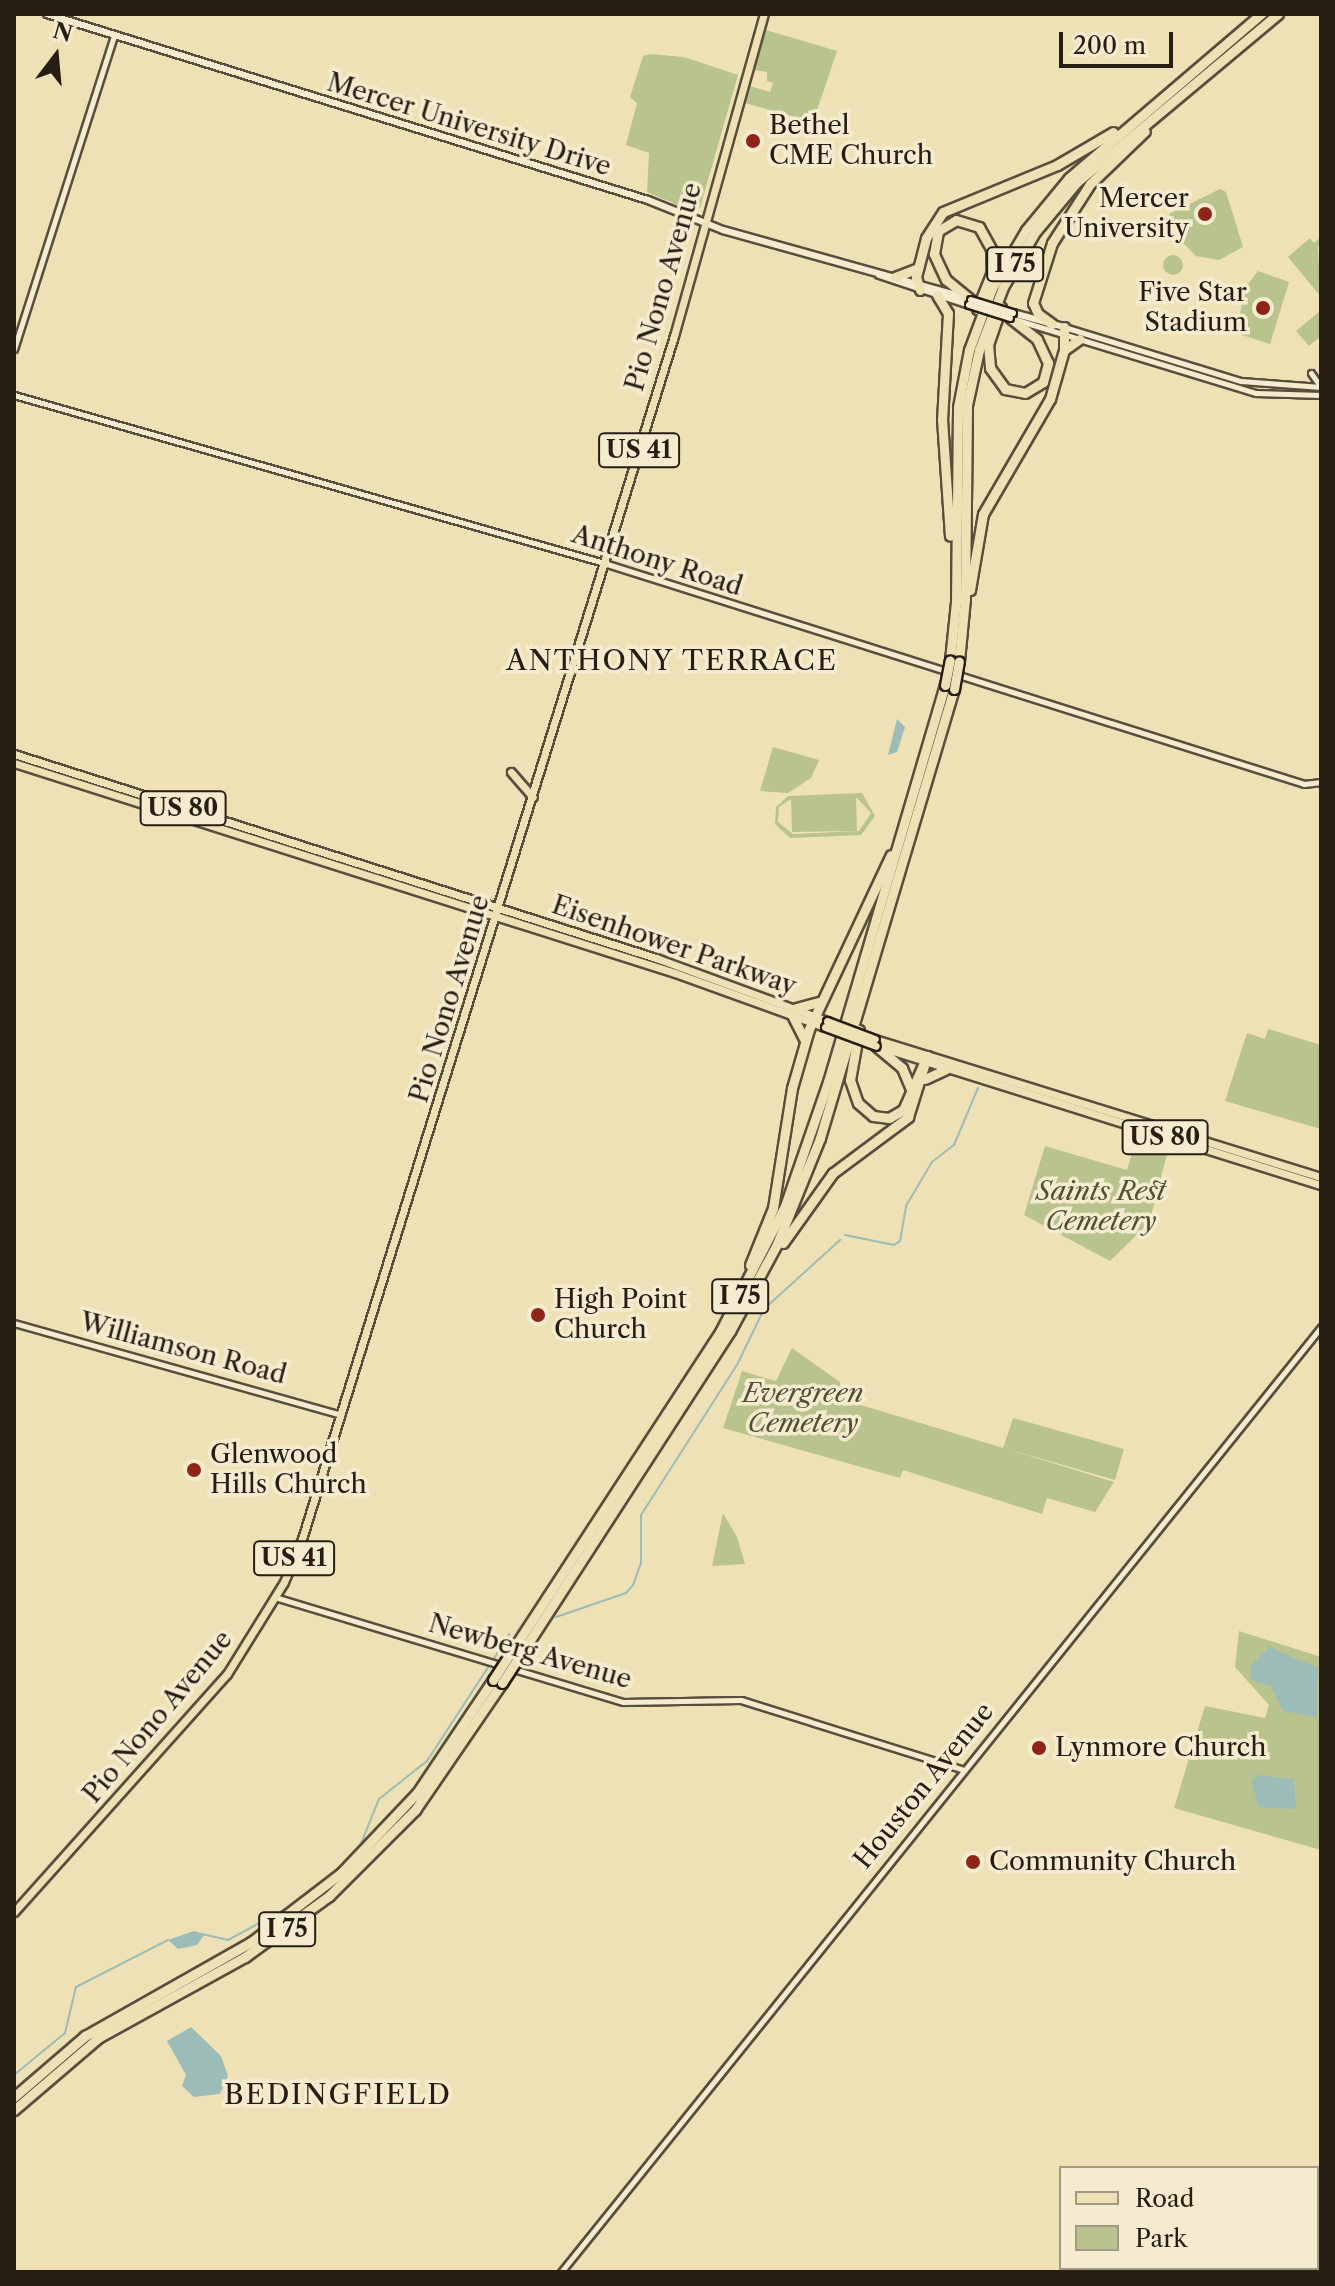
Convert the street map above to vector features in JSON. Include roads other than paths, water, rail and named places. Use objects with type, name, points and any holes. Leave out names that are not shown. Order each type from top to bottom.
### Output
[{"type":"highway","name":"I 75","points":[[955,661],[955,445],[964,373],[984,306],[1026,230],[1075,172],[1261,14]]},
{"type":"highway","name":"I 75","points":[[517,1652],[759,1280],[807,1176],[872,968],[949,687],[964,620],[964,451],[969,392],[989,319],[1027,245],[1077,182],[1278,14]]},
{"type":"highway","points":[[1052,324],[1038,314],[1033,299],[1068,214],[1100,172],[1190,86]]},
{"type":"highway","points":[[919,287],[918,268],[929,231],[943,212],[1057,165],[1146,110]]},
{"type":"highway","points":[[964,373],[968,337],[993,260],[982,230],[956,220],[938,231],[934,254],[946,280],[970,302]]},
{"type":"highway","points":[[1011,316],[1037,339],[1048,363],[1043,382],[1025,393],[1000,385],[988,350],[1027,245]]},
{"type":"highway","points":[[895,277],[918,268]]},
{"type":"highway","points":[[937,295],[948,313],[942,419],[956,602]]},
{"type":"highway","points":[[964,620],[983,514],[1050,399],[1064,350],[1065,331]]},
{"type":"highway","points":[[1064,350],[1080,339]]},
{"type":"highway","name":"I 75","points":[[14,2110],[76,2054],[122,2023],[245,1957],[329,1896],[415,1810],[721,1330],[771,1237],[807,1148],[949,687]]},
{"type":"highway","points":[[721,1330],[773,1208],[805,1041],[812,1019],[906,823]]},
{"type":"highway","points":[[872,968],[849,1069],[852,1090],[864,1111],[884,1118],[903,1110],[925,1060]]},
{"type":"highway","points":[[805,1041],[794,1012],[811,1008],[820,1000]]},
{"type":"highway","points":[[876,1042],[902,1068],[912,1092]]},
{"type":"highway","points":[[759,1280],[818,1189],[845,1162],[905,1121],[923,1082],[925,1060]]},
{"type":"highway","points":[[923,1082],[946,1069]]},
{"type":"highway","name":"I 75","points":[[15,2095],[85,2036],[251,1942],[341,1873],[417,1793],[498,1682]]},
{"type":"highway","points":[[14,2120],[76,2054]]},
{"type":"main road","name":"Mercer University Drive","points":[[47,14],[648,200],[703,223],[1011,316],[1052,324],[1065,331]]},
{"type":"main road","name":"Pio Nono Avenue","points":[[14,1912],[222,1680],[275,1597],[306,1528],[533,798],[764,14]]},
{"type":"main road","name":"Mercer University Drive","points":[[879,275],[895,277],[937,295],[970,302]]},
{"type":"main road","name":"Eisenhower Parkway","points":[[14,754],[498,908],[946,1069],[1321,1185]]},
{"type":"main road","name":"Eisenhower Parkway","points":[[14,763],[794,1012]]},
{"type":"main road","points":[[511,772],[533,798]]},
{"type":"main road","name":"Eisenhower Parkway","points":[[925,1060],[1321,1177]]},
{"type":"street","points":[[14,349],[114,36]]},
{"type":"street","name":"Mercer University Drive","points":[[1011,316],[1241,381],[1302,389],[1321,387]]},
{"type":"street","name":"Mercer University Drive","points":[[1065,331],[1080,339],[1256,393],[1321,395]]},
{"type":"street","points":[[1311,373],[1321,387]]},
{"type":"street","name":"Anthony Road","points":[[14,395],[604,563],[1308,785],[1321,782]]},
{"type":"street","name":"Williamson Road","points":[[14,1323],[341,1415]]},
{"type":"street","name":"Houston Avenue","points":[[561,2272],[961,1769],[1321,1327]]},
{"type":"street","name":"Newberg Avenue","points":[[275,1597],[623,1702],[741,1700],[961,1769]]},
{"type":"water","points":[[897,719],[905,727],[897,752],[888,755]]},
{"type":"water","points":[[1269,1647],[1318,1668],[1317,1717],[1283,1711],[1271,1686],[1251,1680],[1250,1667]]},
{"type":"water","points":[[1257,1775],[1294,1779],[1296,1809],[1258,1807],[1252,1782]]},
{"type":"water","points":[[194,1931],[205,1934],[197,1945],[178,1949],[168,1940]]},
{"type":"water","points":[[191,2027],[221,2056],[228,2076],[220,2094],[194,2097],[182,2086],[186,2075],[167,2041]]},
{"type":"waterway","points":[[845,1235],[894,1245],[900,1241],[906,1206],[932,1162],[954,1145],[978,1088]]},
{"type":"waterway","points":[[556,1617],[626,1593],[633,1585],[641,1563],[641,1515],[737,1365],[764,1309],[840,1240]]},
{"type":"waterway","points":[[493,1660],[509,1634]]},
{"type":"waterway","points":[[360,1846],[379,1799],[427,1761],[489,1666]]},
{"type":"waterway","points":[[323,1882],[342,1865]]},
{"type":"waterway","points":[[202,1934],[228,1940],[289,1907]]},
{"type":"waterway","points":[[14,2075],[65,2033],[76,1987],[168,1940]]},
{"type":"place","name":"Bethel CME Church","points":[[753,141]]},
{"type":"place","name":"Mercer University","points":[[1205,214]]},
{"type":"place","name":"Five Star Stadium","points":[[1263,308]]},
{"type":"place","name":"High Point Church","points":[[538,1315]]},
{"type":"place","name":"Glenwood Hills Church","points":[[194,1470]]},
{"type":"place","name":"Lynmore Church","points":[[1039,1748]]},
{"type":"place","name":"Community Church","points":[[973,1862]]},
{"type":"district","name":"ANTHONY TERRACE","points":[[672,660]]},
{"type":"district","name":"BEDINGFIELD","points":[[338,2094]]},
{"type":"park label","name":"Saints Rest Cemetery","points":[[1101,1207]]},
{"type":"park label","name":"Evergreen Cemetery","points":[[803,1409]]}]
